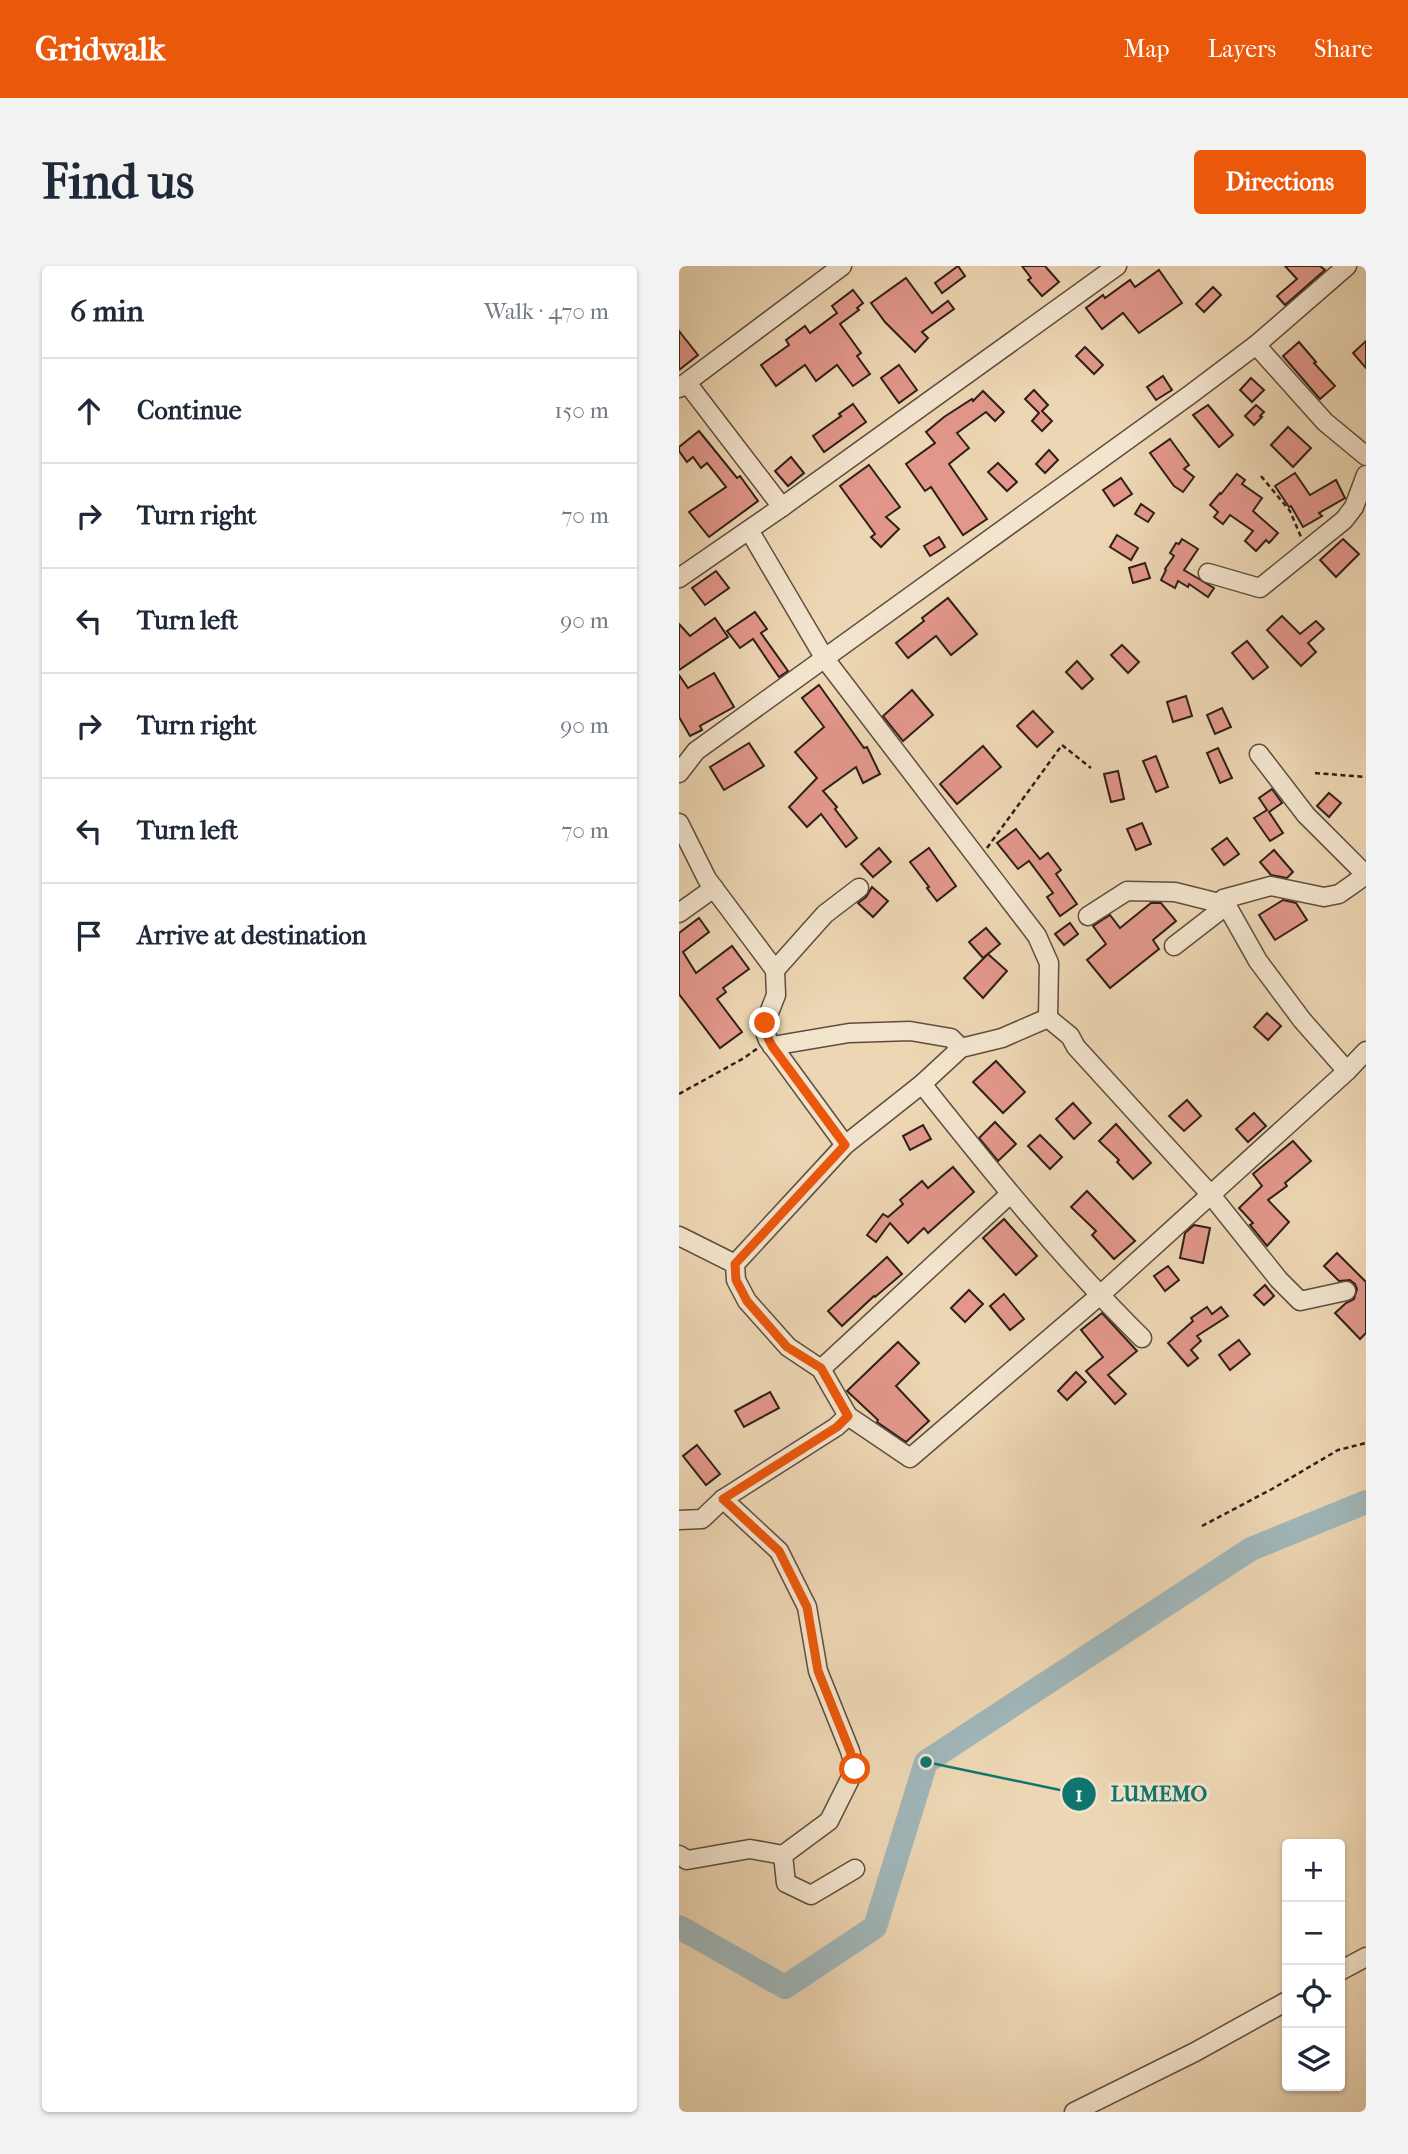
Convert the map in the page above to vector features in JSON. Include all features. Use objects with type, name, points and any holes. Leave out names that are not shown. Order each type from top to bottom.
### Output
[{"type":"street","points":[[782,507],[683,386],[842,266]]},
{"type":"street","points":[[679,578],[1117,266]]},
{"type":"street","points":[[679,772],[696,751],[1256,345],[1347,266]]},
{"type":"street","points":[[1256,345],[1325,422],[1366,456]]},
{"type":"street","points":[[1208,573],[1260,588],[1343,520],[1354,507],[1366,475]]},
{"type":"street","points":[[749,530],[825,659],[1037,936],[1049,963],[1048,1018]]},
{"type":"street","points":[[1259,754],[1306,815],[1366,875],[1339,894],[1324,897],[1271,886],[1223,899],[1258,961],[1302,1020],[1347,1071]]},
{"type":"street","points":[[679,823],[707,878],[775,970],[776,995],[765,1023],[765,1032],[770,1043],[845,1145]]},
{"type":"street","points":[[679,913],[714,888]]},
{"type":"street","points":[[775,970],[825,914],[859,888]]},
{"type":"street","points":[[1088,916],[1127,891],[1175,892],[1227,905]]},
{"type":"street","points":[[1174,947],[1227,905]]},
{"type":"street","points":[[1048,1018],[1002,1038],[961,1048],[922,1084],[845,1145],[735,1264],[736,1280],[747,1301],[787,1347],[821,1368],[848,1416],[910,1458],[1099,1296],[1366,1051]]},
{"type":"street","points":[[1048,1018],[1070,1036],[1076,1047],[1212,1195],[1279,1280],[1300,1301],[1346,1291]]},
{"type":"street","points":[[770,1043],[849,1033],[910,1031],[951,1038],[961,1048]]},
{"type":"street","points":[[922,1084],[1010,1194],[1099,1296],[1142,1338]]},
{"type":"street","points":[[821,1368],[1010,1194]]},
{"type":"street","points":[[679,1236],[735,1264]]},
{"type":"street","points":[[679,1520],[702,1520],[723,1499],[837,1427],[848,1416]]},
{"type":"street","points":[[679,1855],[687,1860],[750,1849],[783,1855],[829,1821],[855,1769],[818,1671],[807,1607],[779,1551],[723,1499]]},
{"type":"street","points":[[783,1855],[786,1882],[811,1895],[855,1869]]},
{"type":"street","points":[[1345,1968],[1366,1957]]},
{"type":"street","points":[[1083,2110],[1282,2004]]},
{"type":"path","points":[[1261,476],[1290,511],[1307,550]]},
{"type":"path","points":[[979,859],[1062,745],[1091,768]]},
{"type":"path","points":[[1315,773],[1366,777]]},
{"type":"path","points":[[679,1094],[770,1043]]},
{"type":"path","points":[[1202,1526],[1338,1450],[1366,1443]]},
{"type":"building","points":[[958,266],[965,276],[942,293],[935,283]]},
{"type":"building","points":[[1022,266],[1045,266],[1059,282],[1042,296],[1028,280],[1031,278]]},
{"type":"building","points":[[1285,266],[1320,266],[1325,270],[1285,305],[1277,296],[1297,279]]},
{"type":"building","points":[[1159,270],[1182,303],[1139,333],[1123,313],[1102,329],[1086,308],[1130,280],[1135,287]]},
{"type":"building","points":[[906,278],[932,313],[948,301],[954,309],[922,332],[928,338],[915,352],[885,322],[871,303]]},
{"type":"building","points":[[1213,287],[1221,295],[1204,312],[1196,304]]},
{"type":"building","points":[[853,290],[863,303],[857,308],[859,310],[840,324],[861,353],[857,356],[870,374],[853,386],[837,365],[816,381],[805,365],[776,386],[761,365],[789,345],[786,340],[805,326],[810,333],[837,313],[832,306]]},
{"type":"building","points":[[679,331],[698,355],[679,370]]},
{"type":"building","points":[[1366,341],[1366,368],[1353,353]]},
{"type":"building","points":[[1299,342],[1335,386],[1320,399],[1283,356]]},
{"type":"building","points":[[1085,347],[1103,365],[1094,374],[1076,356]]},
{"type":"building","points":[[899,365],[917,390],[899,403],[881,378]]},
{"type":"building","points":[[1163,376],[1172,390],[1156,400],[1147,387]]},
{"type":"building","points":[[1251,378],[1264,390],[1252,402],[1240,390]]},
{"type":"building","points":[[1034,390],[1048,405],[1042,411],[1052,421],[1042,431],[1032,421],[1039,413],[1025,399]]},
{"type":"building","points":[[983,391],[1004,412],[995,421],[986,412],[957,433],[969,448],[949,464],[987,519],[963,535],[931,487],[925,491],[906,464],[935,443],[926,432],[944,417],[972,399],[973,401]]},
{"type":"building","points":[[853,404],[866,422],[824,452],[813,436]]},
{"type":"building","points":[[1208,405],[1233,435],[1219,447],[1193,415]]},
{"type":"building","points":[[1256,405],[1264,412],[1254,425],[1245,416]]},
{"type":"building","points":[[1288,427],[1311,448],[1293,467],[1271,445]]},
{"type":"building","points":[[699,431],[737,478],[740,476],[758,501],[709,537],[689,512],[726,487],[707,463],[701,468],[693,457],[687,462],[679,451],[679,447]]},
{"type":"building","points":[[1170,439],[1189,465],[1184,469],[1194,477],[1183,492],[1174,486],[1150,453]]},
{"type":"building","points":[[1049,450],[1058,460],[1045,473],[1036,464]]},
{"type":"building","points":[[791,457],[804,473],[788,486],[775,471]]},
{"type":"building","points":[[998,463],[1017,482],[1007,491],[988,472]]},
{"type":"building","points":[[869,465],[900,507],[886,517],[899,529],[881,547],[871,537],[875,534],[840,486]]},
{"type":"building","points":[[1295,473],[1310,495],[1336,480],[1345,498],[1319,513],[1322,516],[1303,527],[1275,486]]},
{"type":"building","points":[[1237,474],[1245,480],[1242,484],[1262,498],[1253,511],[1278,533],[1269,543],[1266,540],[1256,551],[1245,541],[1253,531],[1230,515],[1223,524],[1214,517],[1218,512],[1210,505]]},
{"type":"building","points":[[1121,478],[1132,494],[1114,506],[1103,490]]},
{"type":"building","points":[[1141,504],[1154,513],[1148,522],[1135,514]]},
{"type":"building","points":[[1117,535],[1138,548],[1131,560],[1110,547]]},
{"type":"building","points":[[939,537],[945,547],[930,556],[924,546]]},
{"type":"building","points":[[1182,539],[1198,549],[1184,570],[1214,588],[1208,597],[1189,584],[1188,587],[1178,581],[1175,588],[1161,580],[1174,556],[1170,553]]},
{"type":"building","points":[[1343,539],[1359,554],[1336,577],[1320,560]]},
{"type":"building","points":[[1145,563],[1150,578],[1133,583],[1129,568]]},
{"type":"building","points":[[716,571],[729,588],[705,605],[692,588]]},
{"type":"building","points":[[948,598],[977,634],[951,655],[936,636],[908,658],[896,643]]},
{"type":"building","points":[[755,612],[767,629],[761,633],[788,671],[779,677],[753,639],[740,648],[727,631]]},
{"type":"building","points":[[1282,616],[1300,634],[1316,621],[1324,629],[1308,643],[1316,652],[1301,666],[1267,630]]},
{"type":"building","points":[[715,618],[728,637],[679,670],[679,624],[690,636]]},
{"type":"building","points":[[1247,641],[1268,667],[1253,679],[1232,653]]},
{"type":"building","points":[[1122,645],[1139,662],[1128,673],[1111,655]]},
{"type":"building","points":[[1077,661],[1093,679],[1082,689],[1066,672]]},
{"type":"building","points":[[714,673],[734,707],[700,726],[702,730],[690,736],[679,717],[679,675],[688,688]]},
{"type":"building","points":[[819,685],[864,748],[867,747],[880,774],[863,783],[856,767],[823,791],[857,838],[846,847],[821,814],[807,827],[789,807],[817,778],[795,752],[824,727],[802,698]]},
{"type":"building","points":[[912,690],[933,715],[903,741],[883,716]]},
{"type":"building","points":[[1186,696],[1192,716],[1173,722],[1167,702]]},
{"type":"building","points":[[1222,708],[1231,727],[1215,734],[1207,715]]},
{"type":"building","points":[[1033,711],[1053,732],[1037,747],[1017,726]]},
{"type":"building","points":[[749,743],[764,766],[724,790],[710,767]]},
{"type":"building","points":[[983,746],[1001,767],[957,804],[940,784]]},
{"type":"building","points":[[1218,748],[1232,778],[1220,783],[1207,753]]},
{"type":"building","points":[[1156,756],[1168,787],[1156,792],[1143,761]]},
{"type":"building","points":[[1118,771],[1124,799],[1111,802],[1104,774]]},
{"type":"building","points":[[1272,789],[1282,803],[1269,812],[1283,833],[1270,841],[1254,818],[1267,810],[1259,798]]},
{"type":"building","points":[[1329,793],[1341,803],[1329,817],[1317,806]]},
{"type":"building","points":[[1142,823],[1151,844],[1136,850],[1127,829]]},
{"type":"building","points":[[1016,829],[1040,859],[1048,853],[1061,870],[1056,874],[1077,904],[1060,916],[1047,897],[1053,893],[1029,861],[1018,869],[997,843]]},
{"type":"building","points":[[1227,838],[1239,854],[1224,865],[1212,849]]},
{"type":"building","points":[[879,848],[891,862],[873,877],[861,864]]},
{"type":"building","points":[[929,848],[956,886],[937,901],[910,862]]},
{"type":"building","points":[[1274,850],[1293,872],[1287,878],[1271,875],[1260,862]]},
{"type":"building","points":[[872,887],[888,901],[873,917],[858,903]]},
{"type":"building","points":[[1283,900],[1296,903],[1307,920],[1275,940],[1259,915]]},
{"type":"building","points":[[1151,903],[1161,903],[1176,921],[1153,940],[1159,949],[1110,988],[1087,960],[1106,944],[1093,926],[1110,915],[1120,928]]},
{"type":"building","points":[[699,918],[709,932],[683,952],[696,973],[732,946],[749,969],[723,988],[726,992],[717,999],[742,1032],[720,1048],[679,994],[679,933]]},
{"type":"building","points":[[1070,923],[1078,934],[1064,945],[1055,934]]},
{"type":"building","points":[[986,928],[1000,944],[983,958],[969,942]]},
{"type":"building","points":[[988,954],[1007,971],[983,998],[964,978]]},
{"type":"building","points":[[1267,1013],[1281,1026],[1268,1040],[1254,1027]]},
{"type":"building","points":[[996,1061],[1025,1092],[1003,1113],[973,1082]]},
{"type":"building","points":[[1187,1100],[1201,1116],[1184,1131],[1169,1116]]},
{"type":"building","points":[[1073,1103],[1091,1123],[1074,1139],[1056,1119]]},
{"type":"building","points":[[1254,1113],[1266,1126],[1248,1142],[1236,1129]]},
{"type":"building","points":[[995,1122],[1016,1144],[998,1161],[979,1138]]},
{"type":"building","points":[[1116,1124],[1151,1163],[1133,1179],[1117,1162],[1119,1160],[1099,1141]]},
{"type":"building","points":[[923,1125],[931,1139],[910,1150],[903,1136]]},
{"type":"building","points":[[1040,1135],[1062,1157],[1050,1169],[1028,1146]]},
{"type":"building","points":[[1293,1141],[1311,1161],[1285,1183],[1287,1186],[1268,1200],[1289,1222],[1267,1246],[1250,1225],[1253,1223],[1239,1208],[1262,1186],[1253,1174]]},
{"type":"building","points":[[953,1167],[974,1192],[928,1233],[924,1228],[908,1243],[890,1223],[876,1242],[867,1235],[883,1214],[888,1217],[903,1204],[900,1200],[922,1181],[928,1188]]},
{"type":"building","points":[[1087,1191],[1135,1241],[1114,1259],[1092,1235],[1096,1231],[1071,1207]]},
{"type":"building","points":[[1004,1219],[1037,1256],[1016,1275],[983,1238]]},
{"type":"building","points":[[1194,1225],[1210,1228],[1203,1263],[1180,1258],[1185,1233]]},
{"type":"building","points":[[1337,1253],[1366,1282],[1366,1333],[1360,1339],[1335,1313],[1354,1299],[1357,1289],[1350,1280],[1339,1281],[1324,1266]]},
{"type":"building","points":[[887,1257],[902,1274],[842,1326],[828,1311]]},
{"type":"building","points":[[1168,1266],[1179,1280],[1165,1291],[1154,1276]]},
{"type":"building","points":[[1265,1285],[1274,1296],[1264,1305],[1254,1295]]},
{"type":"building","points":[[969,1290],[983,1304],[965,1322],[951,1308]]},
{"type":"building","points":[[1004,1294],[1024,1319],[1010,1330],[990,1306]]},
{"type":"building","points":[[1207,1307],[1212,1314],[1221,1307],[1228,1316],[1197,1336],[1201,1341],[1191,1350],[1198,1358],[1188,1366],[1168,1343],[1193,1321],[1191,1318]]},
{"type":"building","points":[[1102,1313],[1137,1351],[1108,1375],[1126,1394],[1115,1404],[1086,1371],[1103,1357],[1081,1330]]},
{"type":"building","points":[[1239,1340],[1250,1354],[1230,1370],[1219,1355]]},
{"type":"building","points":[[898,1342],[919,1363],[896,1386],[929,1421],[906,1442],[877,1422],[878,1420],[847,1391]]},
{"type":"building","points":[[1076,1372],[1086,1382],[1067,1400],[1058,1391]]},
{"type":"building","points":[[770,1392],[779,1408],[744,1427],[735,1411]]},
{"type":"building","points":[[697,1445],[720,1474],[706,1485],[683,1456]]},
{"type":"waterway","points":[[679,1927],[785,1987],[875,1927],[926,1762],[1251,1549],[1366,1502]]},
{"type":"place","name":"LUMEMO","points":[[926,1762]]},
{"type":"route","points":[[765,1023],[765,1032],[772,1046],[845,1145],[735,1264],[736,1280],[747,1301],[787,1347],[821,1368],[848,1416],[837,1427],[723,1499],[779,1551],[807,1607],[818,1671],[855,1769]]}]
